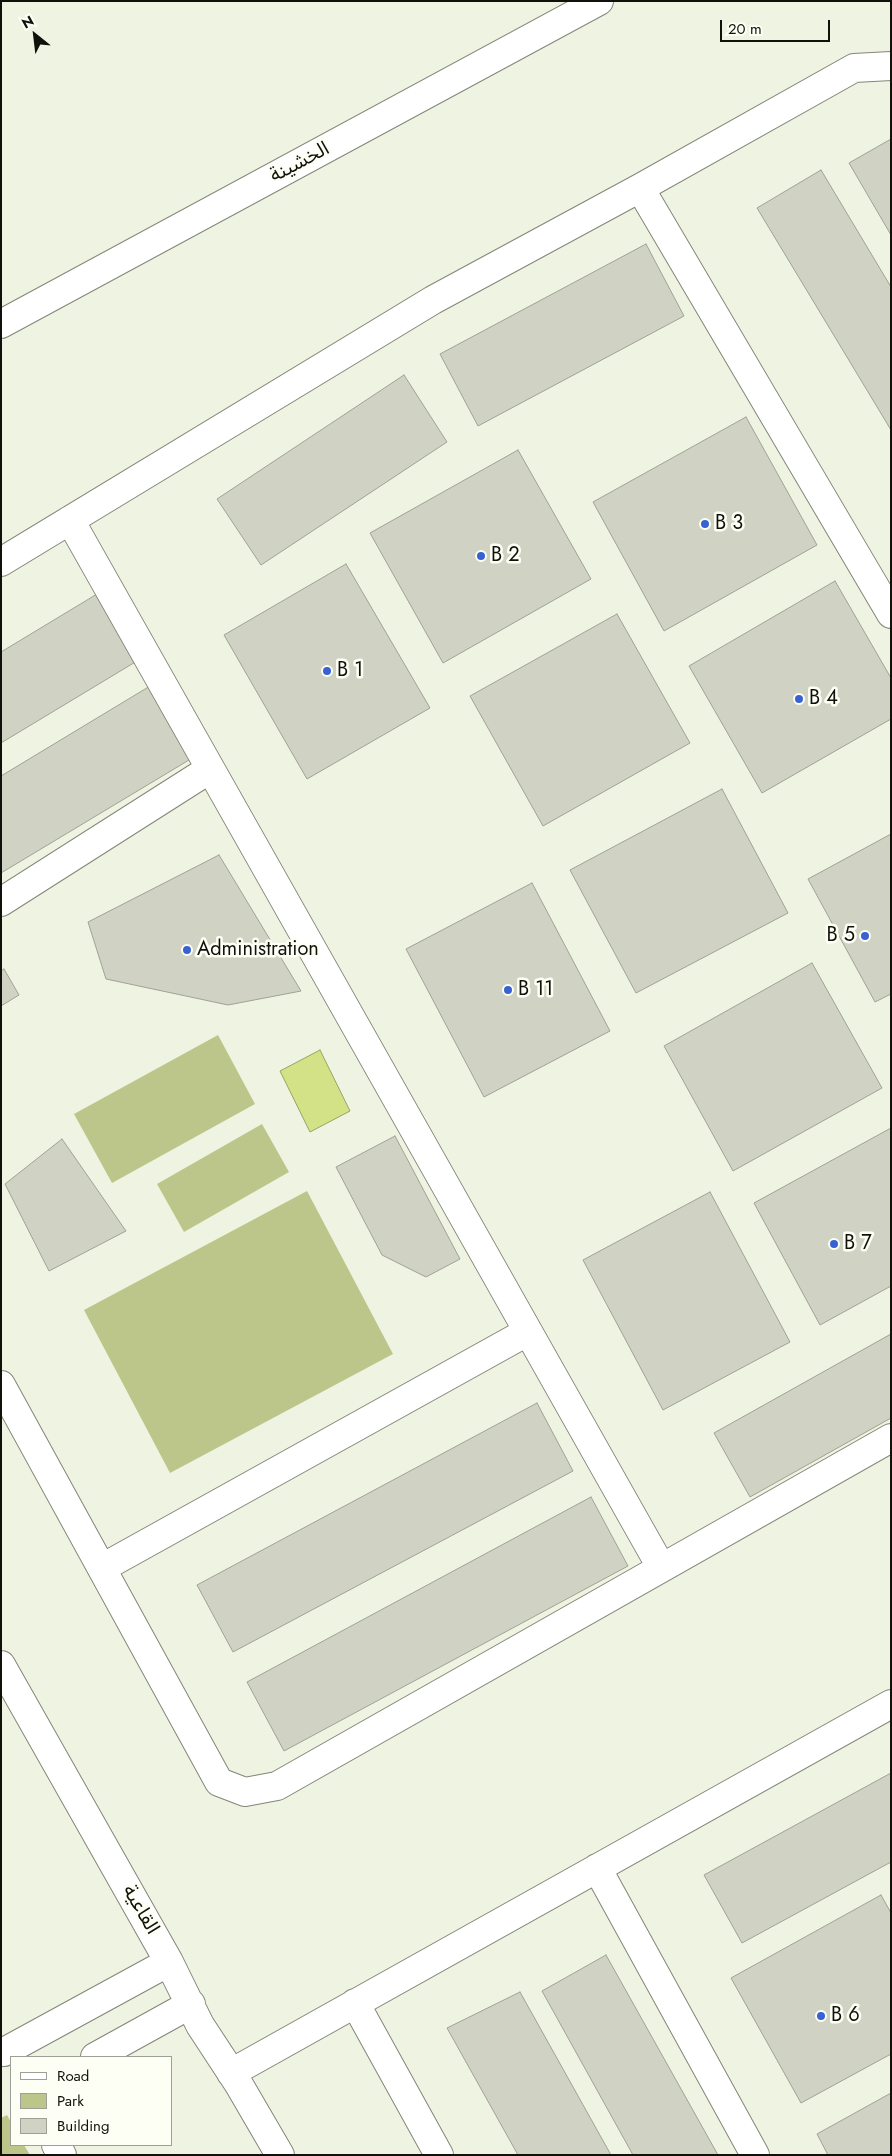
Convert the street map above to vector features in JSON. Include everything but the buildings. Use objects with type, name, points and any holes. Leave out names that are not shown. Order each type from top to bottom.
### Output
[{"type":"street","name":"الخشينة","points":[[1,324],[599,1]]},
{"type":"street","points":[[1,562],[433,300],[640,188],[854,68],[891,66]]},
{"type":"street","points":[[640,188],[891,614]]},
{"type":"street","points":[[70,520],[661,1567]]},
{"type":"street","points":[[1,902],[210,769]]},
{"type":"street","points":[[102,1568],[527,1332]]},
{"type":"street","points":[[3,1393],[102,1568],[219,1782],[245,1792],[277,1786],[891,1438]]},
{"type":"street","name":"القاعية","points":[[1,1665],[170,1962],[200,2025],[238,2083],[280,2155]]},
{"type":"street","points":[[230,2073],[891,1704]]},
{"type":"street","points":[[597,1868],[756,2155]]},
{"type":"street","points":[[5,2055],[170,1962]]},
{"type":"street","points":[[355,2003],[439,2155]]},
{"type":"street","points":[[97,2056],[191,2004]]},
{"type":"green space","points":[[218,1035],[255,1104],[112,1183],[74,1114]]},
{"type":"green space","points":[[262,1124],[289,1172],[184,1232],[157,1184]]},
{"type":"green space","points":[[307,1191],[393,1354],[170,1473],[84,1310]]},
{"type":"green space","points":[[7,2115],[10,2120],[10,2146],[25,2146],[30,2155],[1,2155],[1,2118]]},
{"type":"shaded area","points":[[320,1050],[350,1111],[310,1132],[280,1071]]},
{"type":"place","name":"B 3","points":[[705,524]]},
{"type":"place","name":"B 2","points":[[481,556]]},
{"type":"place","name":"B 1","points":[[327,671]]},
{"type":"place","name":"B 4","points":[[799,699]]},
{"type":"place","name":"B 5","points":[[865,936]]},
{"type":"place","name":"Administration","points":[[187,950]]},
{"type":"place","name":"B 11","points":[[508,990]]},
{"type":"place","name":"B 7","points":[[834,1244]]},
{"type":"place","name":"B 6","points":[[821,2016]]}]
